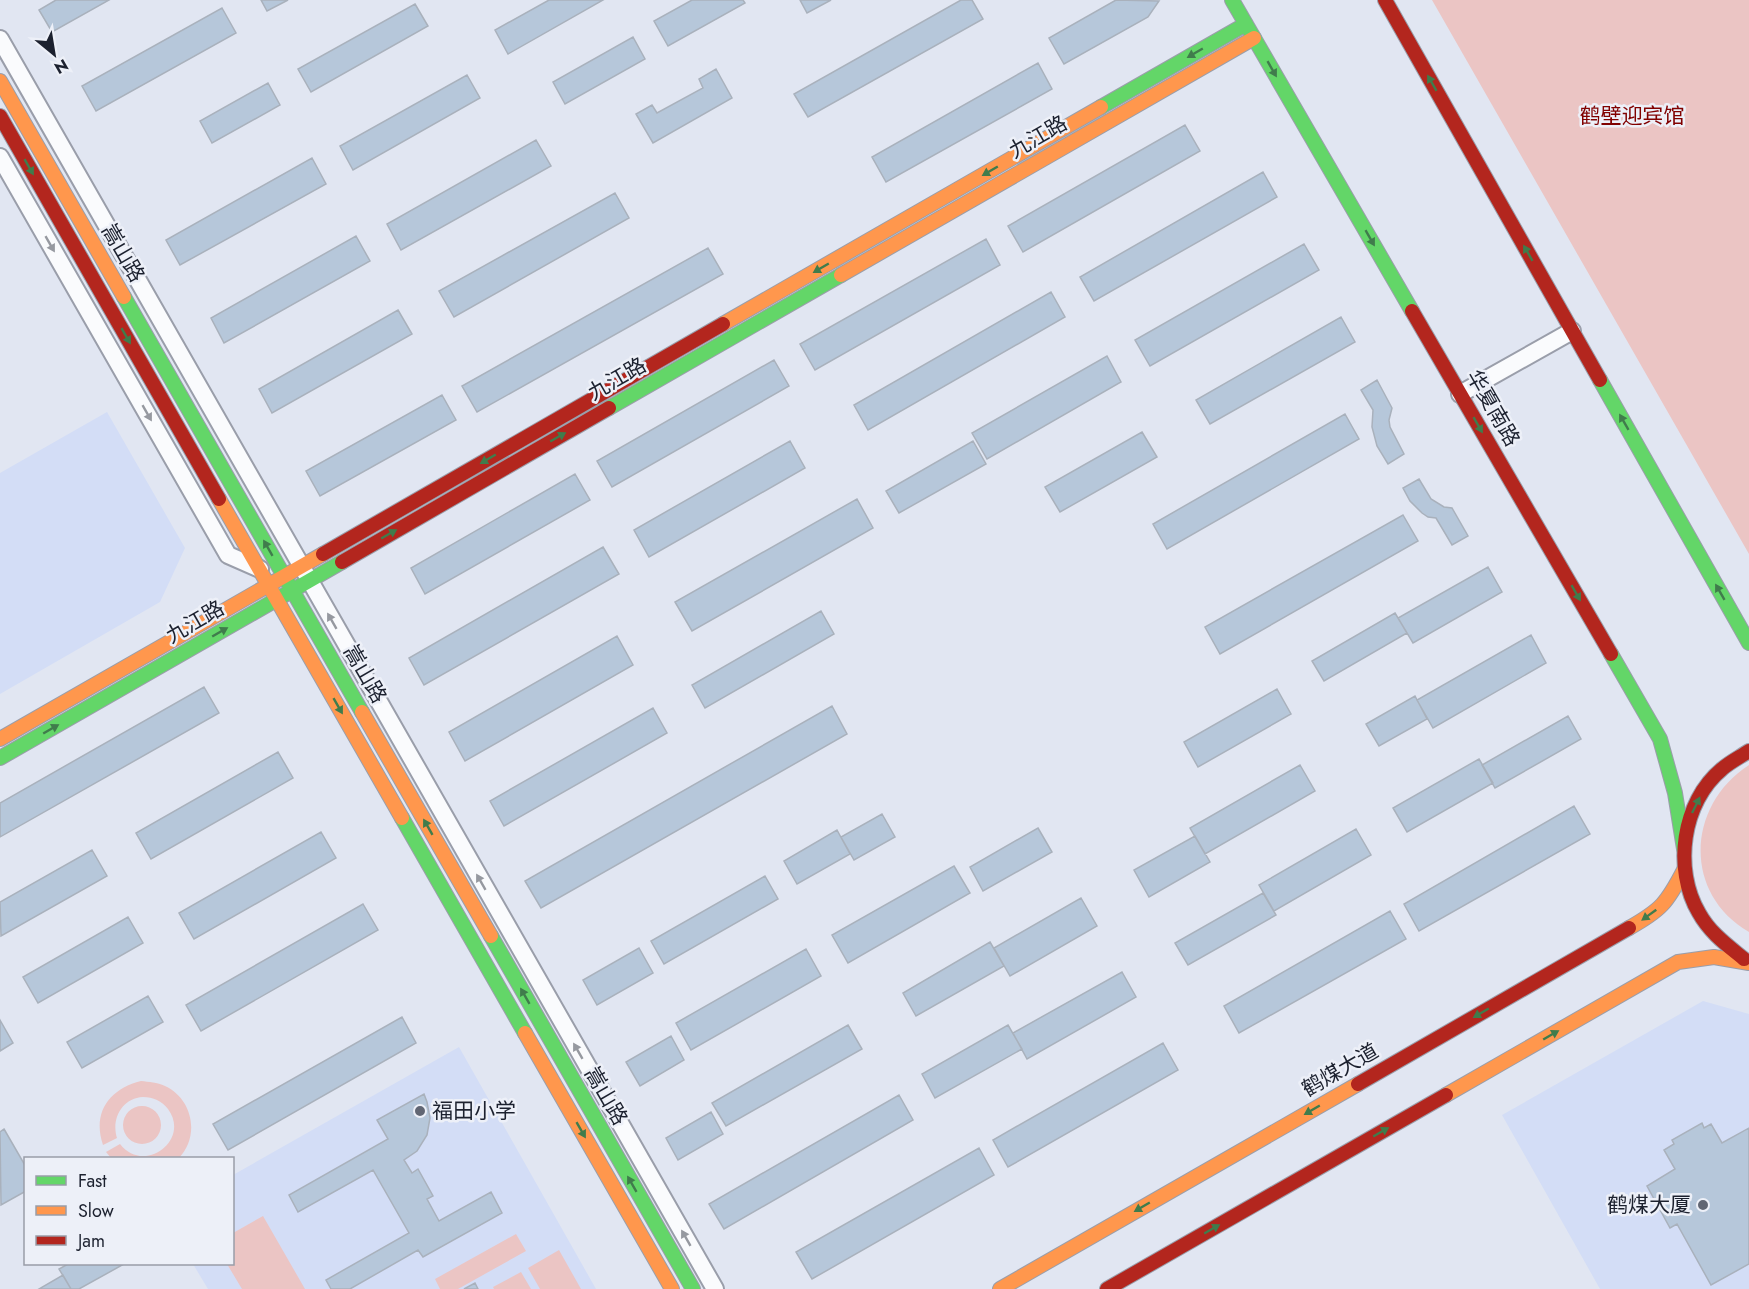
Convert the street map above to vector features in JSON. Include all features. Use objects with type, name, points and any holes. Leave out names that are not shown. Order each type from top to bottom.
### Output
[{"type":"street","name":"华夏南路","points":[[1232,0],[1660,739],[1678,802],[1683,849]]},
{"type":"street","points":[[1385,0],[1749,643]]},
{"type":"street","name":"九江路","points":[[0,758],[292,590],[305,573],[1246,24]]},
{"type":"street","name":"九江路","points":[[0,739],[284,576],[305,573],[1254,38]]},
{"type":"street","points":[[0,39],[715,1289]]},
{"type":"street","name":"嵩山路","points":[[0,81],[693,1289]]},
{"type":"street","name":"嵩山路","points":[[0,116],[672,1289]]},
{"type":"street","points":[[0,157],[228,555],[260,570]]},
{"type":"street","points":[[1460,394],[1572,331]]},
{"type":"street","points":[[1749,751],[1729,763],[1702,792],[1686,829],[1683,849],[1688,890],[1705,926],[1718,941],[1749,963]]},
{"type":"street","name":"鹤煤大道","points":[[1000,1289],[1652,915],[1670,897],[1684,870]]},
{"type":"street","points":[[1107,1289],[1678,962],[1714,957],[1749,963]]},
{"type":"shaded area","points":[[107,412],[185,548],[160,602],[0,694],[0,473]]},
{"type":"shaded area","points":[[1703,1001],[1749,1014],[1749,1289],[1600,1289],[1502,1115]]},
{"type":"shaded area","name":"福田小学","points":[[459,1047],[596,1289],[208,1289],[194,1265],[234,1265],[234,1174]]},
{"type":"green space","name":"鹤壁迎宾馆","points":[[1432,0],[1749,0],[1749,554]]},
{"type":"green space","points":[[1749,765],[1749,932],[1727,915],[1712,895],[1703,873],[1701,849],[1704,825],[1713,802],[1728,782]]},
{"type":"green space","points":[[141,1081],[156,1083],[175,1092],[182,1100],[187,1109],[191,1129],[186,1149],[180,1157],[110,1157],[106,1152],[120,1144],[130,1153],[141,1156],[152,1155],[162,1150],[174,1132],[174,1121],[163,1104],[150,1098],[136,1098],[124,1105],[117,1117],[117,1138],[103,1145],[100,1123],[106,1104],[112,1096]]},
{"type":"green space","points":[[142,1106],[156,1111],[161,1125],[156,1139],[142,1144],[128,1139],[123,1125],[128,1111]]},
{"type":"green space","points":[[263,1216],[305,1289],[242,1289],[228,1265],[234,1265],[234,1232]]},
{"type":"green space","points":[[516,1234],[526,1251],[458,1289],[440,1289],[435,1279]]},
{"type":"green space","points":[[559,1250],[581,1289],[540,1289],[528,1268]]},
{"type":"green space","points":[[521,1272],[531,1289],[494,1289],[493,1287]]},
{"type":"building","points":[[56,0],[109,0],[52,32],[39,10]]},
{"type":"building","points":[[261,0],[288,0],[267,11]]},
{"type":"building","points":[[549,0],[603,0],[508,54],[495,30]]},
{"type":"building","points":[[692,0],[743,0],[745,3],[668,46],[654,21]]},
{"type":"building","points":[[800,0],[831,0],[807,13]]},
{"type":"building","points":[[961,0],[972,0],[983,19],[808,117],[794,94]]},
{"type":"building","points":[[1116,0],[1159,1],[1148,17],[1064,64],[1049,38]]},
{"type":"building","points":[[415,4],[428,26],[311,92],[298,69]]},
{"type":"building","points":[[222,8],[236,33],[96,111],[82,86]]},
{"type":"building","points":[[633,37],[645,59],[565,104],[553,82]]},
{"type":"building","points":[[1038,63],[1052,89],[886,182],[872,157]]},
{"type":"building","points":[[716,69],[732,98],[653,143],[636,114],[652,105],[657,113],[703,88],[699,79]]},
{"type":"building","points":[[467,75],[480,98],[353,170],[340,146]]},
{"type":"building","points":[[268,83],[280,105],[212,143],[200,121]]},
{"type":"building","points":[[1185,125],[1200,151],[1023,252],[1008,226]]},
{"type":"building","points":[[536,140],[551,166],[401,250],[387,224]]},
{"type":"building","points":[[312,158],[326,184],[180,265],[166,240]]},
{"type":"building","points":[[1263,172],[1277,197],[1094,301],[1080,277]]},
{"type":"building","points":[[615,193],[629,218],[454,317],[439,291]]},
{"type":"building","points":[[356,236],[370,261],[224,343],[211,318]]},
{"type":"building","points":[[986,239],[1000,265],[815,370],[800,344]]},
{"type":"building","points":[[1304,244],[1319,270],[1150,366],[1135,340]]},
{"type":"building","points":[[708,248],[723,274],[477,412],[462,386]]},
{"type":"building","points":[[1051,292],[1065,317],[868,430],[854,405]]},
{"type":"building","points":[[398,310],[412,334],[272,413],[259,389]]},
{"type":"building","points":[[1341,317],[1355,342],[1210,424],[1196,400]]},
{"type":"building","points":[[1107,356],[1121,382],[987,459],[972,433]]},
{"type":"building","points":[[774,360],[789,386],[612,487],[597,461]]},
{"type":"building","points":[[1377,380],[1392,408],[1390,427],[1404,454],[1388,464],[1377,446],[1372,427],[1373,410],[1361,390]]},
{"type":"building","points":[[442,395],[456,420],[320,496],[306,471]]},
{"type":"building","points":[[1345,414],[1359,439],[1167,549],[1153,524]]},
{"type":"building","points":[[1142,432],[1157,457],[1060,512],[1045,487]]},
{"type":"building","points":[[790,441],[805,468],[649,557],[634,530]]},
{"type":"building","points":[[973,441],[986,464],[899,513],[886,491]]},
{"type":"building","points":[[575,474],[590,500],[425,594],[411,568]]},
{"type":"building","points":[[1419,479],[1431,499],[1444,507],[1452,508],[1468,536],[1452,545],[1436,518],[1428,517],[1410,501],[1403,488]]},
{"type":"building","points":[[857,499],[873,528],[692,631],[675,602]]},
{"type":"building","points":[[1403,515],[1418,541],[1220,654],[1205,627]]},
{"type":"building","points":[[603,547],[619,574],[424,685],[409,658]]},
{"type":"building","points":[[1488,567],[1502,592],[1413,643],[1398,618]]},
{"type":"building","points":[[821,611],[834,634],[705,708],[692,685]]},
{"type":"building","points":[[1395,613],[1407,633],[1324,681],[1312,661]]},
{"type":"building","points":[[1531,635],[1546,663],[1433,728],[1417,700]]},
{"type":"building","points":[[617,636],[633,665],[465,761],[449,732]]},
{"type":"building","points":[[204,687],[219,713],[0,837],[0,803]]},
{"type":"building","points":[[1277,689],[1291,714],[1198,767],[1184,742]]},
{"type":"building","points":[[1415,696],[1427,719],[1379,746],[1366,724]]},
{"type":"building","points":[[832,706],[847,734],[541,908],[525,881]]},
{"type":"building","points":[[653,708],[667,733],[504,826],[490,801]]},
{"type":"building","points":[[1568,716],[1581,739],[1495,788],[1482,765]]},
{"type":"building","points":[[278,752],[293,778],[151,859],[136,833]]},
{"type":"building","points":[[1479,759],[1493,783],[1407,832],[1393,808]]},
{"type":"building","points":[[1300,765],[1315,791],[1205,854],[1190,828]]},
{"type":"building","points":[[1574,806],[1590,834],[1419,931],[1404,904]]},
{"type":"building","points":[[882,814],[895,837],[854,860],[841,837]]},
{"type":"building","points":[[1038,828],[1052,852],[983,891],[970,867]]},
{"type":"building","points":[[1356,829],[1371,855],[1274,911],[1259,885]]},
{"type":"building","points":[[837,830],[850,854],[797,884],[784,861]]},
{"type":"building","points":[[321,832],[336,858],[194,939],[179,913]]},
{"type":"building","points":[[1195,836],[1210,862],[1149,897],[1134,870]]},
{"type":"building","points":[[92,850],[107,876],[1,936],[0,902]]},
{"type":"building","points":[[954,866],[970,893],[848,963],[832,935]]},
{"type":"building","points":[[765,876],[778,899],[664,964],[651,941]]},
{"type":"building","points":[[1263,893],[1276,915],[1188,965],[1175,943]]},
{"type":"building","points":[[1081,898],[1097,926],[1010,976],[994,948]]},
{"type":"building","points":[[363,904],[378,930],[201,1031],[186,1005]]},
{"type":"building","points":[[1390,911],[1406,939],[1239,1033],[1224,1006]]},
{"type":"building","points":[[128,917],[143,943],[38,1003],[23,977]]},
{"type":"building","points":[[990,942],[1004,966],[916,1016],[903,993]]},
{"type":"building","points":[[639,948],[653,973],[597,1005],[583,980]]},
{"type":"building","points":[[806,949],[821,976],[691,1050],[676,1023]]},
{"type":"building","points":[[1122,972],[1136,997],[1027,1059],[1013,1033]]},
{"type":"building","points":[[148,996],[163,1022],[82,1068],[67,1042]]},
{"type":"building","points":[[402,1017],[416,1043],[228,1150],[213,1124]]},
{"type":"building","points":[[0,1020],[13,1043],[0,1051]]},
{"type":"building","points":[[848,1025],[862,1049],[726,1126],[712,1103]]},
{"type":"building","points":[[1008,1025],[1022,1049],[935,1098],[922,1074]]},
{"type":"building","points":[[671,1036],[684,1060],[640,1086],[626,1062]]},
{"type":"building","points":[[1163,1043],[1178,1070],[1008,1167],[993,1140]]},
{"type":"building","points":[[424,1094],[430,1118],[427,1135],[417,1151],[404,1160],[412,1173],[418,1169],[433,1196],[427,1199],[439,1221],[491,1192],[502,1213],[423,1257],[418,1250],[350,1289],[331,1289],[326,1280],[409,1233],[373,1170],[298,1212],[289,1195],[388,1139],[377,1120]]},
{"type":"building","points":[[899,1095],[913,1120],[724,1229],[709,1204]]},
{"type":"building","points":[[711,1112],[723,1134],[678,1160],[666,1138]]},
{"type":"building","name":"鹤煤大厦","points":[[1702,1123],[1704,1128],[1711,1124],[1722,1143],[1749,1128],[1749,1264],[1711,1285],[1677,1224],[1670,1228],[1647,1186],[1675,1169],[1664,1150],[1674,1144],[1672,1140]]},
{"type":"building","points":[[4,1129],[24,1164],[24,1192],[1,1205],[0,1132]]},
{"type":"building","points":[[979,1148],[994,1175],[812,1279],[796,1252]]},
{"type":"building","points":[[66,1265],[122,1265],[79,1289],[71,1289],[59,1269]]},
{"type":"building","points":[[63,1275],[71,1289],[39,1289]]},
{"type":"building","points":[[475,1283],[478,1289],[464,1289]]},
{"type":"traffic: fast","points":[[1232,0],[1412,311]]},
{"type":"traffic: fast","points":[[1101,107],[1246,24]]},
{"type":"traffic: fast","points":[[609,408],[841,275]]},
{"type":"traffic: fast","points":[[124,297],[362,712]]},
{"type":"traffic: fast","points":[[1600,380],[1749,643]]},
{"type":"traffic: fast","points":[[0,758],[342,562]]},
{"type":"traffic: fast","points":[[1611,654],[1660,739],[1675,793],[1684,849]]},
{"type":"traffic: fast","points":[[402,818],[525,1033]]},
{"type":"traffic: fast","points":[[491,936],[693,1289]]},
{"type":"traffic: slow","points":[[841,275],[1254,38]]},
{"type":"traffic: slow","points":[[0,81],[124,297]]},
{"type":"traffic: slow","points":[[723,324],[1101,107]]},
{"type":"traffic: slow","points":[[219,499],[402,818]]},
{"type":"traffic: slow","points":[[0,739],[323,554]]},
{"type":"traffic: slow","points":[[362,712],[491,936]]},
{"type":"traffic: slow","points":[[1629,928],[1662,905],[1684,870]]},
{"type":"traffic: slow","points":[[1446,1095],[1678,962],[1714,957],[1749,963]]},
{"type":"traffic: slow","points":[[525,1033],[672,1289]]},
{"type":"traffic: slow","points":[[1000,1289],[1358,1084]]},
{"type":"traffic: jam","points":[[1385,0],[1600,380]]},
{"type":"traffic: jam","points":[[0,116],[219,499]]},
{"type":"traffic: jam","points":[[1412,311],[1611,654]]},
{"type":"traffic: jam","points":[[323,554],[723,324]]},
{"type":"traffic: jam","points":[[342,562],[609,408]]},
{"type":"traffic: jam","points":[[1744,959],[1725,944],[1703,920],[1691,896],[1684,857],[1690,817],[1698,799],[1708,783],[1722,769],[1749,751]]},
{"type":"traffic: jam","points":[[1358,1084],[1629,928]]},
{"type":"traffic: jam","points":[[1107,1289],[1446,1095]]},
{"type":"place","name":"福田小学","points":[[420,1111]]},
{"type":"place","name":"鹤煤大厦","points":[[1703,1205]]}]
